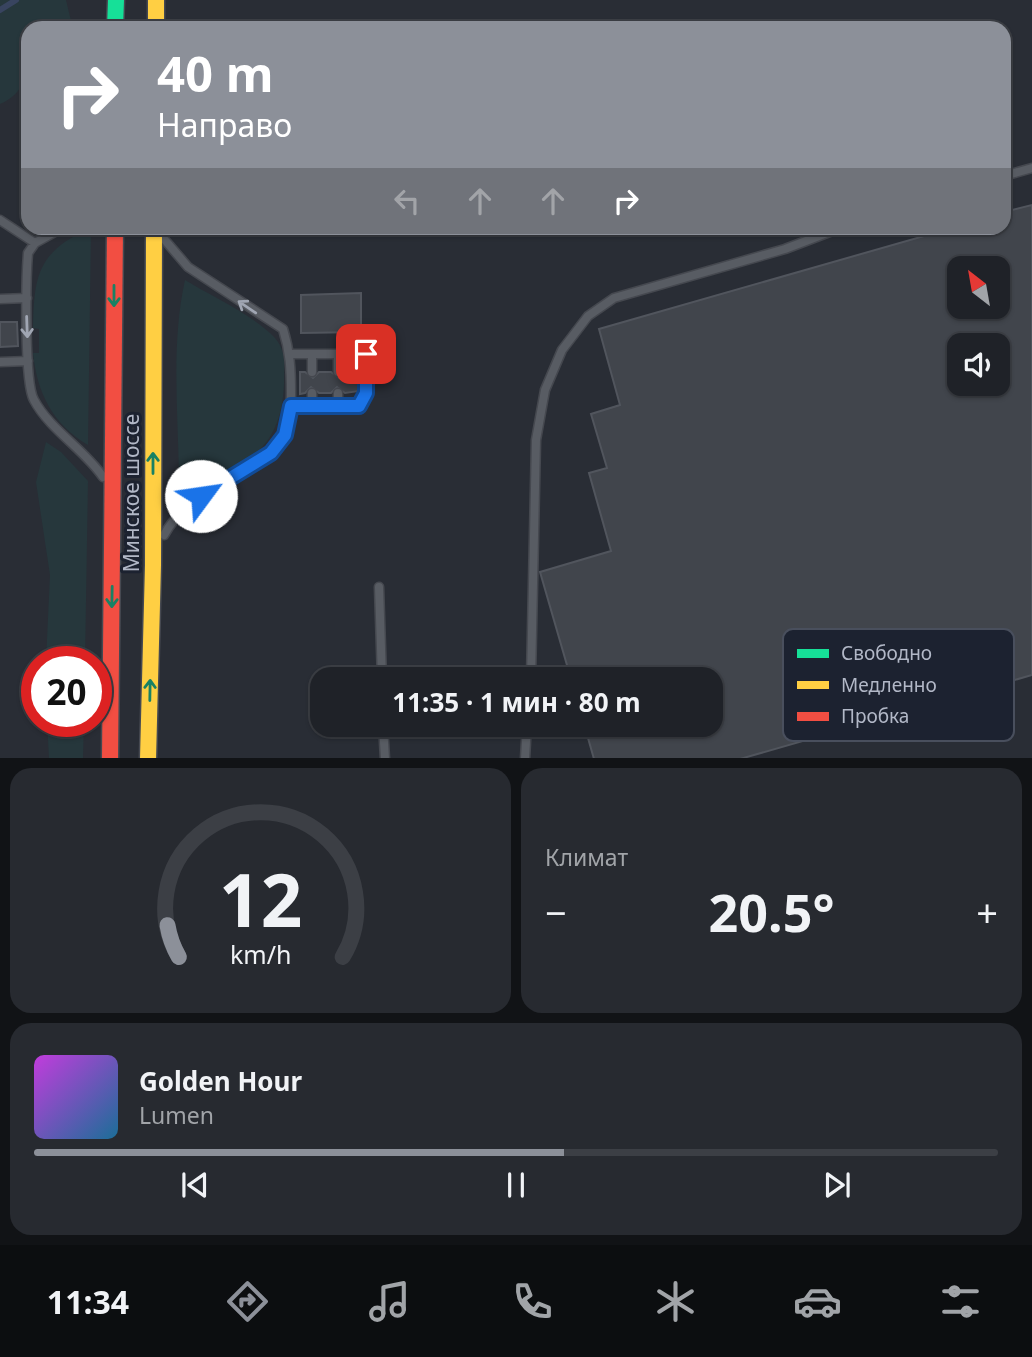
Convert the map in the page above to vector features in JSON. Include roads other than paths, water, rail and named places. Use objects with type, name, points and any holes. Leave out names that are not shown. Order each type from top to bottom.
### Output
[{"type":"highway","points":[[116,0],[116,21]]},
{"type":"highway","points":[[156,0],[156,21]]},
{"type":"highway","name":"Минское шоссе","points":[[110,758],[115,235]]},
{"type":"highway","name":"Минское шоссе","points":[[148,758],[156,235]]},
{"type":"lane","points":[[1011,174],[1032,168]]},
{"type":"lane","points":[[0,220],[21,234]]},
{"type":"lane","points":[[23,235],[35,243]]},
{"type":"lane","points":[[49,235],[35,243],[28,253],[28,361],[33,399],[90,458],[114,499]]},
{"type":"lane","points":[[153,565],[162,537],[174,516],[271,453],[285,435],[291,406],[291,354],[283,329],[188,267],[161,235]]},
{"type":"lane","points":[[531,667],[536,440],[545,390],[562,350],[588,316],[614,298],[785,249],[822,235]]},
{"type":"lane","points":[[0,299],[27,298]]},
{"type":"lane","points":[[291,354],[366,354],[366,393],[359,406],[291,406]]},
{"type":"lane","points":[[312,354],[312,372]]},
{"type":"lane","points":[[338,354],[338,372]]},
{"type":"lane","points":[[0,362],[28,361]]},
{"type":"lane","points":[[312,393],[312,406]]},
{"type":"lane","points":[[338,393],[338,406]]},
{"type":"lane","points":[[379,587],[382,667]]},
{"type":"lane","points":[[383,737],[384,758]]},
{"type":"lane","points":[[525,758],[526,737]]},
{"type":"waterway","points":[[0,10],[16,0]]}]
